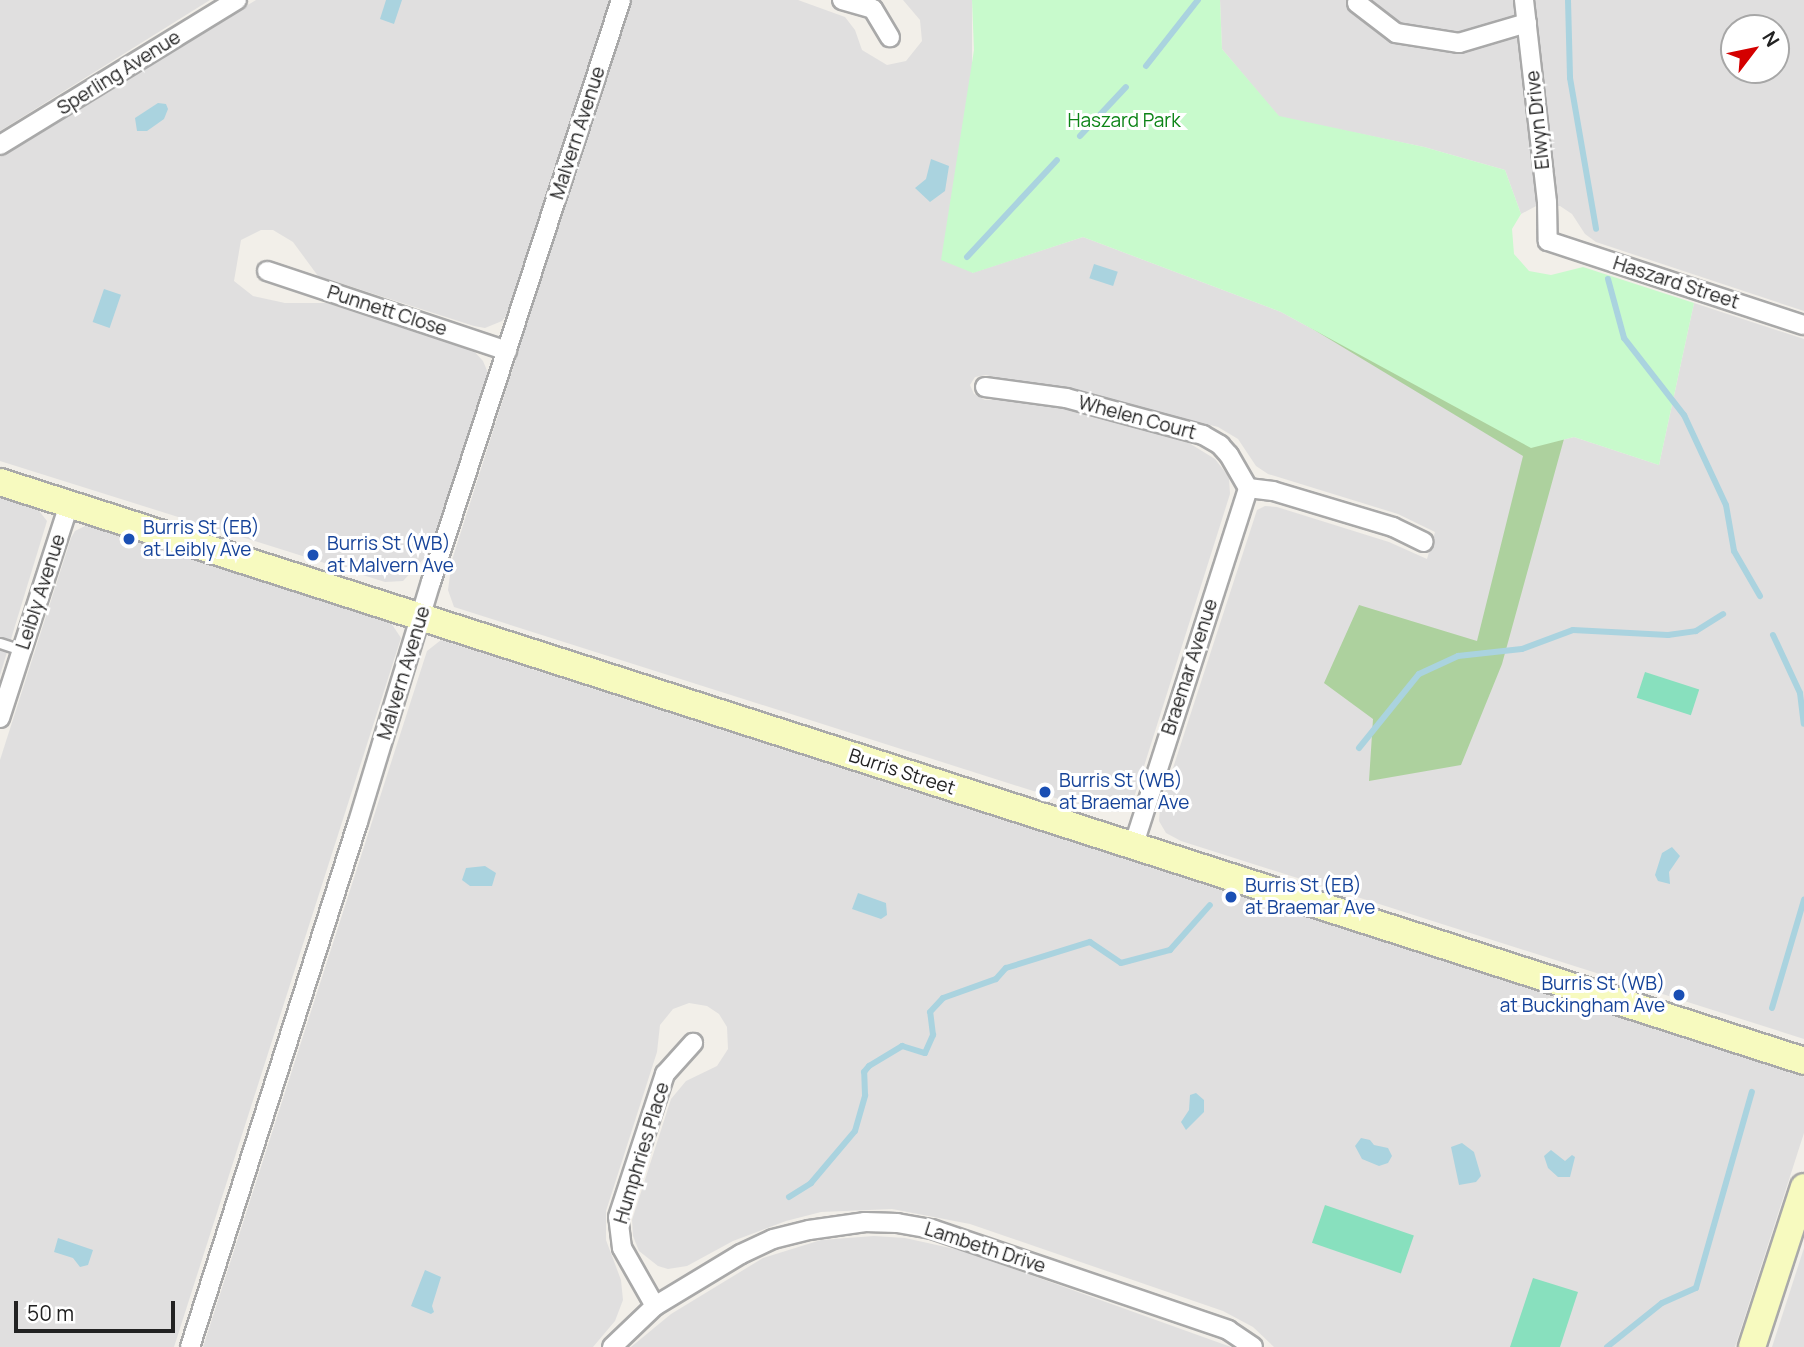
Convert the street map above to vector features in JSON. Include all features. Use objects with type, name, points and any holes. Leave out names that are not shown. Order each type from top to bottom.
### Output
[{"type":"street","name":"Sperling Avenue","points":[[0,145],[237,0]]},
{"type":"street","name":"Malvern Avenue","points":[[190,1347],[431,582],[621,0]]},
{"type":"street","points":[[842,0],[873,9],[890,37]]},
{"type":"street","name":"Elwyn Drive","points":[[1524,0],[1547,202],[1548,241]]},
{"type":"street","points":[[1357,3],[1396,33],[1459,43],[1527,23]]},
{"type":"street","name":"Haszard Street","points":[[1548,241],[1804,325]]},
{"type":"street","name":"Punnett Close","points":[[267,271],[506,351]]},
{"type":"street","name":"Whelen Court","points":[[985,387],[1066,398],[1203,435],[1220,445],[1229,455],[1248,488]]},
{"type":"street","name":"Burris Street","points":[[0,482],[1804,1061]]},
{"type":"street","points":[[1248,488],[1273,491],[1393,527],[1424,542]]},
{"type":"street","name":"Braemar Avenue","points":[[1133,847],[1248,488]]},
{"type":"street","name":"Leibly Avenue","points":[[0,719],[69,504]]},
{"type":"street","name":"Humphries Place","points":[[655,1306],[622,1248],[618,1217],[665,1074],[693,1043]]},
{"type":"street","points":[[1752,1347],[1804,1188]]},
{"type":"street","name":"Lambeth Drive","points":[[612,1347],[655,1306],[717,1267],[773,1240],[832,1226],[897,1223],[932,1229],[1228,1330],[1253,1347]]},
{"type":"lane","points":[[0,643],[22,650]]},
{"type":"shaded area","points":[[0,0],[210,0],[0,131]]},
{"type":"shaded area","points":[[256,0],[613,0],[510,311],[502,321],[485,328],[474,326],[318,276],[293,242],[273,230],[261,230],[241,240],[234,281],[253,296],[285,303],[327,303],[472,349],[483,361],[488,373],[486,386],[444,520],[430,552],[403,581],[385,582],[0,461],[0,157]]},
{"type":"shaded area","points":[[630,0],[798,0],[845,17],[855,30],[862,50],[887,65],[906,61],[922,41],[920,20],[903,0],[972,0],[972,273],[1083,237],[1281,312],[1531,448],[1574,437],[1659,465],[1694,303],[1804,339],[1804,1039],[1181,841],[1166,833],[1159,821],[1160,808],[1257,510],[1265,506],[1277,507],[1389,542],[1427,559],[1435,532],[1398,514],[1268,474],[1256,466],[1238,439],[1218,427],[1069,389],[1014,382],[986,375],[975,377],[970,385],[974,394],[985,400],[1005,399],[1089,413],[1189,443],[1215,459],[1229,477],[1230,494],[1133,801],[1118,812],[1093,810],[454,607],[448,590],[452,560]]},
{"type":"shaded area","points":[[1220,0],[1804,0],[1804,311],[1596,242],[1585,234],[1572,214],[1560,206],[1538,205],[1521,214],[1505,170],[1424,147],[1279,117],[1222,49]]},
{"type":"shaded area","points":[[0,495],[36,507],[47,521],[0,675]]},
{"type":"shaded area","points":[[87,525],[391,623],[401,638],[174,1347],[0,1347],[0,760],[71,538],[75,531]]},
{"type":"shaded area","points":[[441,640],[1804,1077],[1804,1133],[1735,1347],[1274,1347],[1253,1327],[1223,1311],[970,1224],[892,1209],[821,1212],[786,1221],[733,1241],[687,1266],[668,1269],[658,1266],[639,1251],[633,1236],[632,1220],[671,1099],[686,1081],[717,1066],[728,1049],[727,1027],[719,1014],[707,1006],[689,1003],[673,1009],[660,1025],[657,1052],[606,1211],[606,1240],[621,1280],[623,1300],[615,1321],[593,1347],[203,1347],[427,651]]},
{"type":"shaded area","points":[[874,1236],[905,1238],[964,1251],[1231,1347],[631,1347],[671,1314],[763,1258],[821,1240]]},
{"type":"shaded area","points":[[1804,1248],[1804,1347],[1772,1347]]},
{"type":"green space","name":"Haszard Park","points":[[972,0],[1220,0],[1222,49],[1279,116],[1424,147],[1505,170],[1521,214],[1512,229],[1514,254],[1529,271],[1551,275],[1583,267],[1694,303],[1659,465],[1574,437],[1531,448],[1281,312],[1083,237],[973,273],[941,260],[974,50]]},
{"type":"green space","points":[[1216,52],[1278,122],[1500,255],[1567,428],[1502,664],[1461,765],[1369,781],[1373,719],[1324,683],[1359,605],[1477,641],[1523,456],[1253,293]]},
{"type":"green space","points":[[1645,672],[1699,690],[1691,715],[1637,698]]},
{"type":"green space","points":[[1325,1205],[1414,1236],[1401,1273],[1312,1243]]},
{"type":"green space","points":[[1533,1278],[1578,1292],[1560,1347],[1510,1347]]},
{"type":"water","points":[[386,0],[402,0],[394,24],[380,19]]},
{"type":"water","points":[[158,103],[166,104],[168,109],[164,119],[147,131],[137,131],[135,118]]},
{"type":"water","points":[[931,159],[949,166],[945,191],[930,202],[915,188],[926,179]]},
{"type":"water","points":[[1094,264],[1118,272],[1113,286],[1089,278]]},
{"type":"water","points":[[104,289],[121,295],[110,328],[93,322]]},
{"type":"water","points":[[1672,847],[1680,856],[1669,872],[1670,884],[1658,881],[1655,875],[1662,853]]},
{"type":"water","points":[[485,866],[496,873],[492,886],[470,886],[462,880],[466,868]]},
{"type":"water","points":[[858,893],[886,903],[887,915],[881,919],[852,909]]},
{"type":"water","points":[[1196,1093],[1204,1100],[1204,1112],[1186,1130],[1181,1122],[1189,1110],[1190,1095]]},
{"type":"water","points":[[1361,1138],[1388,1148],[1392,1156],[1388,1163],[1379,1166],[1362,1159],[1355,1146]]},
{"type":"water","points":[[1462,1143],[1474,1152],[1481,1176],[1476,1182],[1459,1185],[1451,1147]]},
{"type":"water","points":[[1551,1150],[1565,1161],[1572,1155],[1575,1157],[1570,1177],[1558,1177],[1548,1168],[1544,1156]]},
{"type":"water","points":[[58,1238],[93,1250],[88,1265],[80,1267],[73,1258],[54,1252]]},
{"type":"water","points":[[425,1270],[441,1277],[432,1306],[434,1312],[431,1314],[411,1306]]},
{"type":"waterway","points":[[1146,66],[1198,0]]},
{"type":"waterway","points":[[1568,0],[1570,78],[1596,229]]},
{"type":"waterway","points":[[1080,136],[1126,87]]},
{"type":"waterway","points":[[967,257],[1057,160]]},
{"type":"waterway","points":[[1608,279],[1624,338],[1684,415],[1726,505],[1734,551],[1760,596]]},
{"type":"waterway","points":[[1359,748],[1419,674],[1458,656],[1522,649],[1573,630],[1668,635],[1696,631],[1723,614]]},
{"type":"waterway","points":[[1773,635],[1800,693],[1804,724]]},
{"type":"waterway","points":[[1772,1008],[1804,900]]},
{"type":"waterway","points":[[789,1197],[811,1183],[855,1131],[865,1095],[864,1072],[869,1066],[902,1046],[925,1053],[933,1035],[930,1012],[943,998],[996,979],[1006,968],[1090,942],[1121,963],[1170,950],[1210,905]]},
{"type":"waterway","points":[[1607,1347],[1662,1303],[1696,1288],[1752,1092]]},
{"type":"place","name":"Burris St (EB) at Leibly Ave","points":[[129,539]]},
{"type":"place","name":"Burris St (WB) at Malvern Ave","points":[[313,555]]},
{"type":"place","name":"Burris St (WB) at Braemar Ave","points":[[1045,792]]},
{"type":"place","name":"Burris St (EB) at Braemar Ave","points":[[1231,897]]},
{"type":"place","name":"Burris St (WB) at Buckingham Ave","points":[[1679,995]]}]
